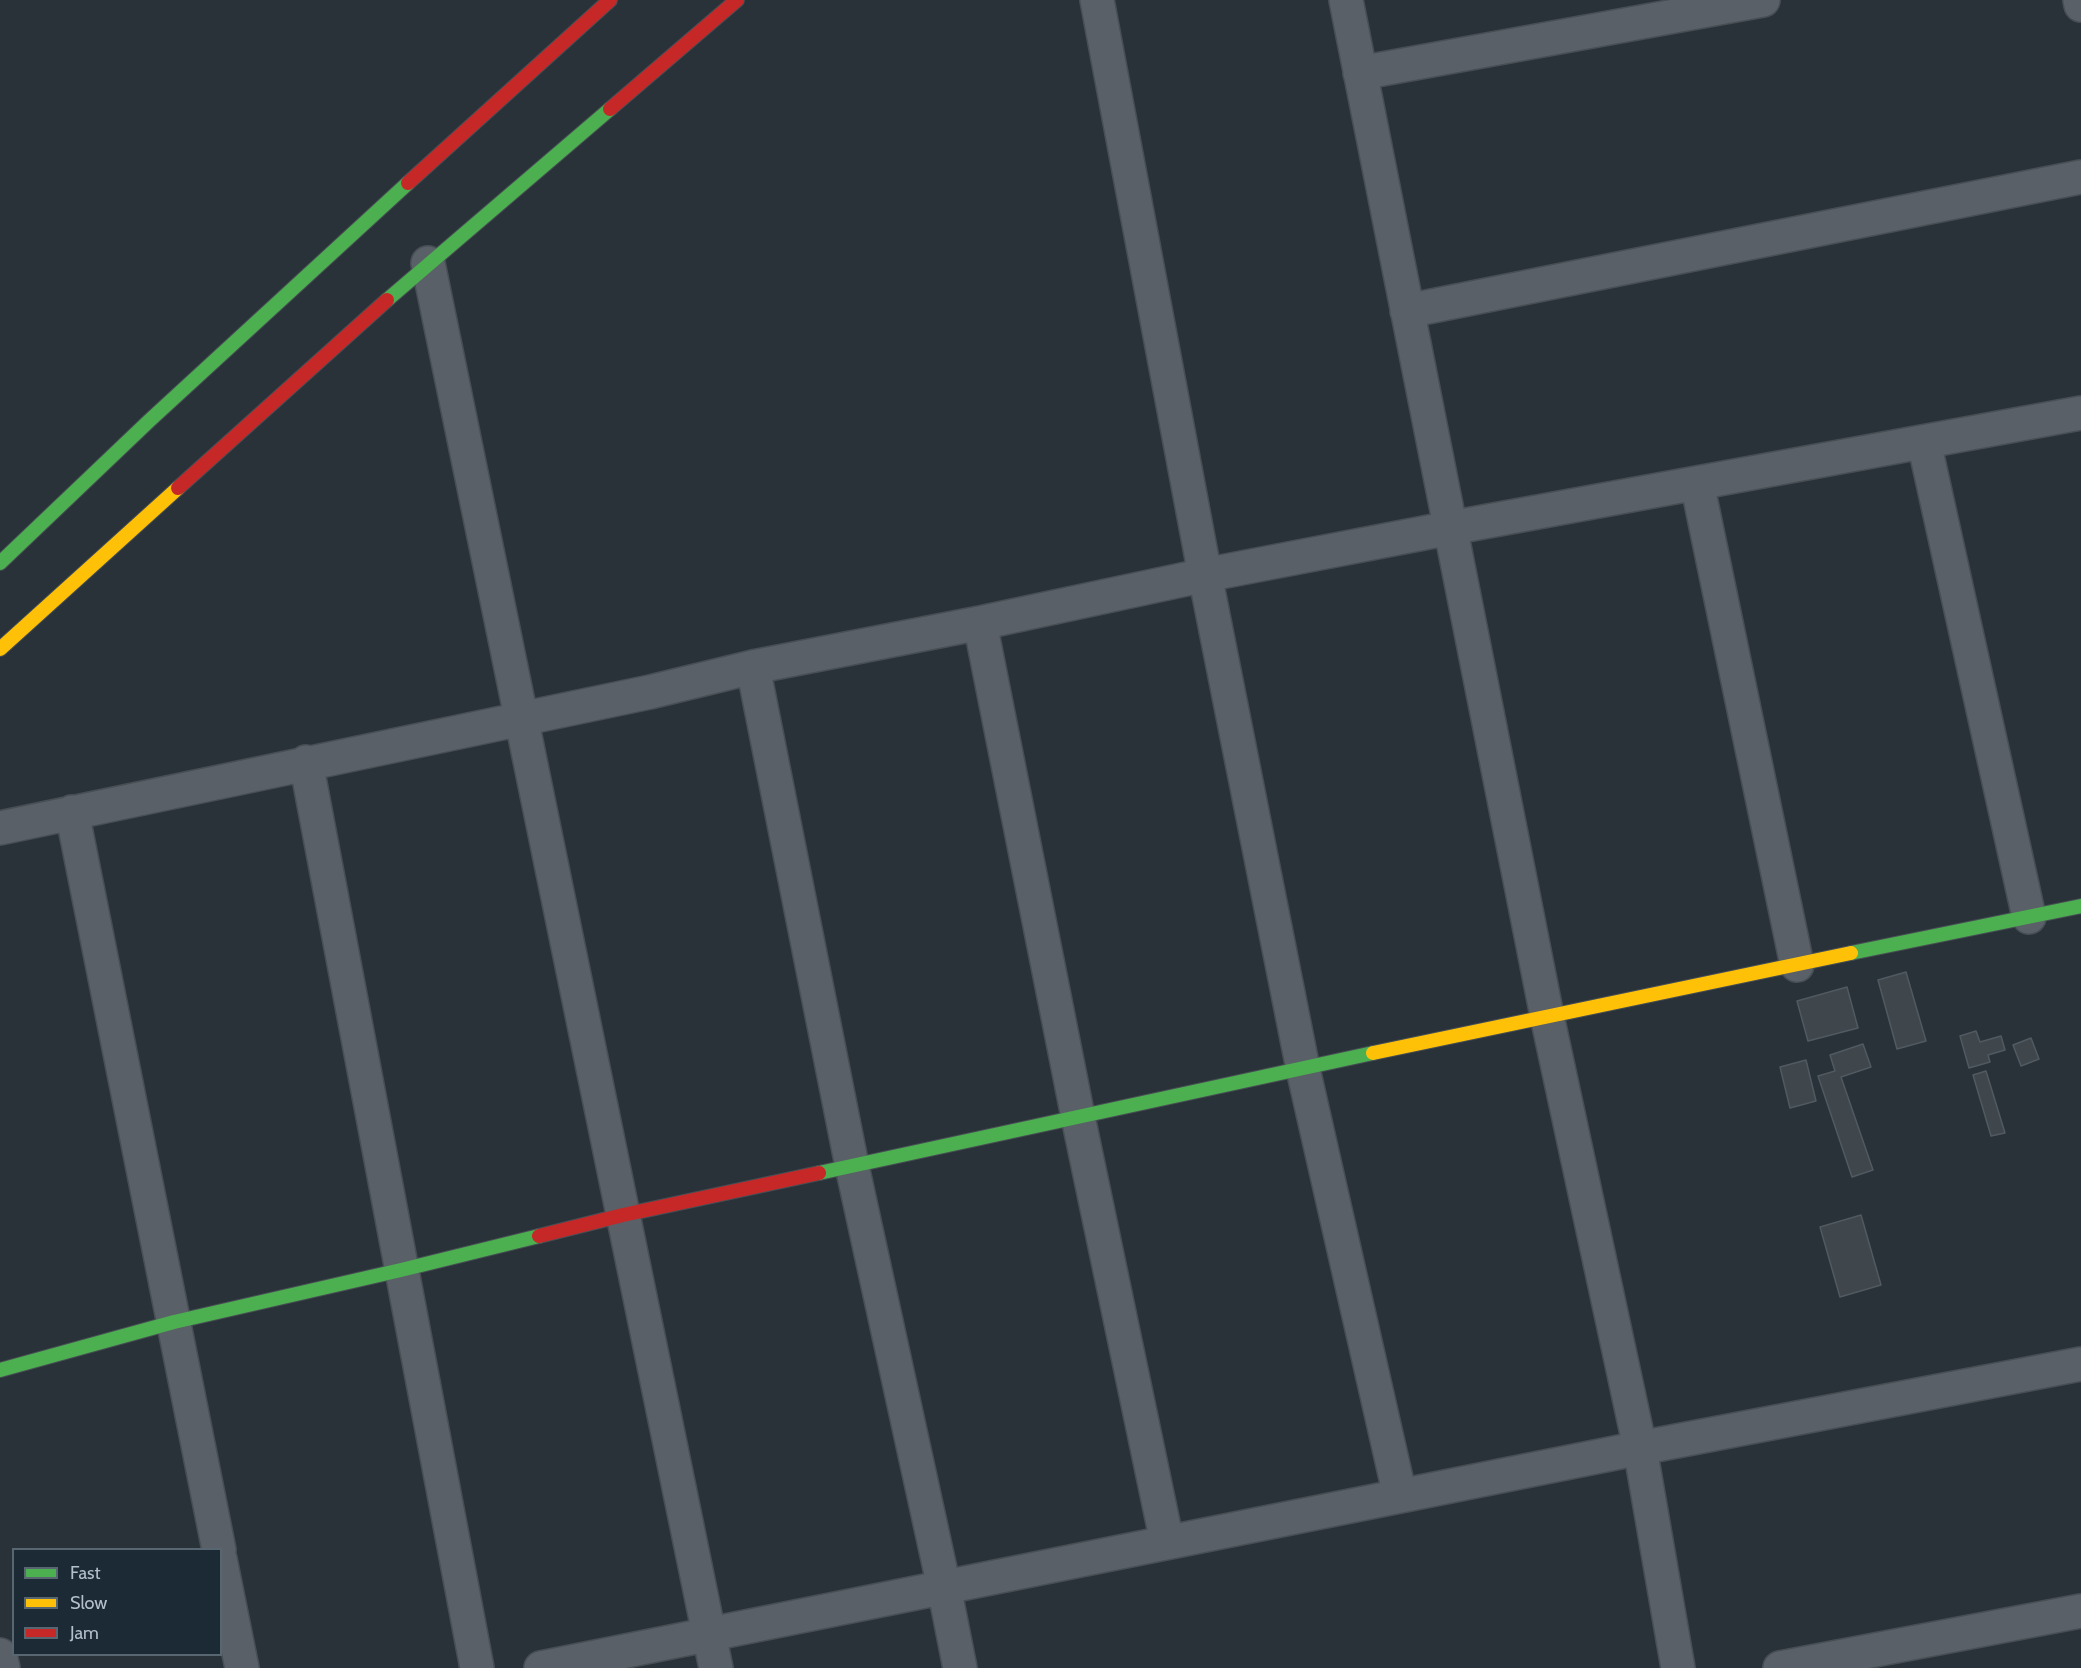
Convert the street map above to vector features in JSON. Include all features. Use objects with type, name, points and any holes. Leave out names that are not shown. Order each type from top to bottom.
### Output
[{"type":"street","points":[[0,563],[111,456],[610,0]]},
{"type":"street","points":[[0,649],[428,263],[737,0]]},
{"type":"street","points":[[1097,0],[1206,575],[1303,1068],[1400,1496]]},
{"type":"street","points":[[1346,0],[1547,1016],[1640,1448],[1678,1668]]},
{"type":"street","points":[[1360,73],[1763,0]]},
{"type":"street","points":[[2080,0],[2081,5]]},
{"type":"street","points":[[1407,311],[2081,177]]},
{"type":"street","points":[[428,263],[716,1668]]},
{"type":"street","points":[[0,828],[306,762],[650,692],[753,667],[980,623],[1206,575],[2081,413]]},
{"type":"street","points":[[1924,441],[2029,917]]},
{"type":"street","points":[[1697,483],[1797,965]]},
{"type":"street","points":[[980,623],[1078,1117],[1167,1542]]},
{"type":"street","points":[[753,667],[852,1166],[960,1668]]},
{"type":"street","points":[[306,762],[477,1668]]},
{"type":"street","points":[[72,812],[219,1548]]},
{"type":"street","points":[[0,1370],[174,1322],[401,1270],[623,1215],[1547,1016],[2081,906]]},
{"type":"street","points":[[541,1668],[1640,1448],[2081,1364]]},
{"type":"street","points":[[222,1569],[242,1668]]},
{"type":"street","points":[[1780,1668],[2081,1611]]},
{"type":"street","points":[[0,1655],[3,1668]]},
{"type":"building","points":[[1906,972],[1926,1041],[1897,1049],[1878,980]]},
{"type":"building","points":[[1847,987],[1858,1028],[1808,1041],[1797,1001]]},
{"type":"building","points":[[1976,1031],[1980,1042],[2001,1036],[2005,1050],[1988,1055],[1990,1062],[1969,1068],[1960,1036]]},
{"type":"building","points":[[2031,1038],[2039,1059],[2021,1066],[2013,1045]]},
{"type":"building","points":[[1863,1044],[1871,1067],[1841,1077],[1873,1170],[1852,1177],[1818,1076],[1835,1071],[1830,1055]]},
{"type":"building","points":[[1806,1060],[1816,1101],[1790,1108],[1780,1067]]},
{"type":"building","points":[[1986,1071],[2005,1133],[1991,1136],[1973,1075]]},
{"type":"building","points":[[1861,1215],[1881,1285],[1840,1297],[1820,1227]]},
{"type":"traffic: fast","points":[[387,300],[610,109]]},
{"type":"traffic: fast","points":[[0,563],[150,420],[408,183]]},
{"type":"traffic: fast","points":[[1851,953],[2081,906]]},
{"type":"traffic: fast","points":[[819,1173],[1373,1053]]},
{"type":"traffic: fast","points":[[0,1370],[174,1322],[539,1236]]},
{"type":"traffic: slow","points":[[0,649],[178,488]]},
{"type":"traffic: slow","points":[[1373,1053],[1851,953]]},
{"type":"traffic: jam","points":[[408,183],[610,0]]},
{"type":"traffic: jam","points":[[610,109],[737,0]]},
{"type":"traffic: jam","points":[[178,488],[387,300]]},
{"type":"traffic: jam","points":[[539,1236],[623,1215],[819,1173]]}]
